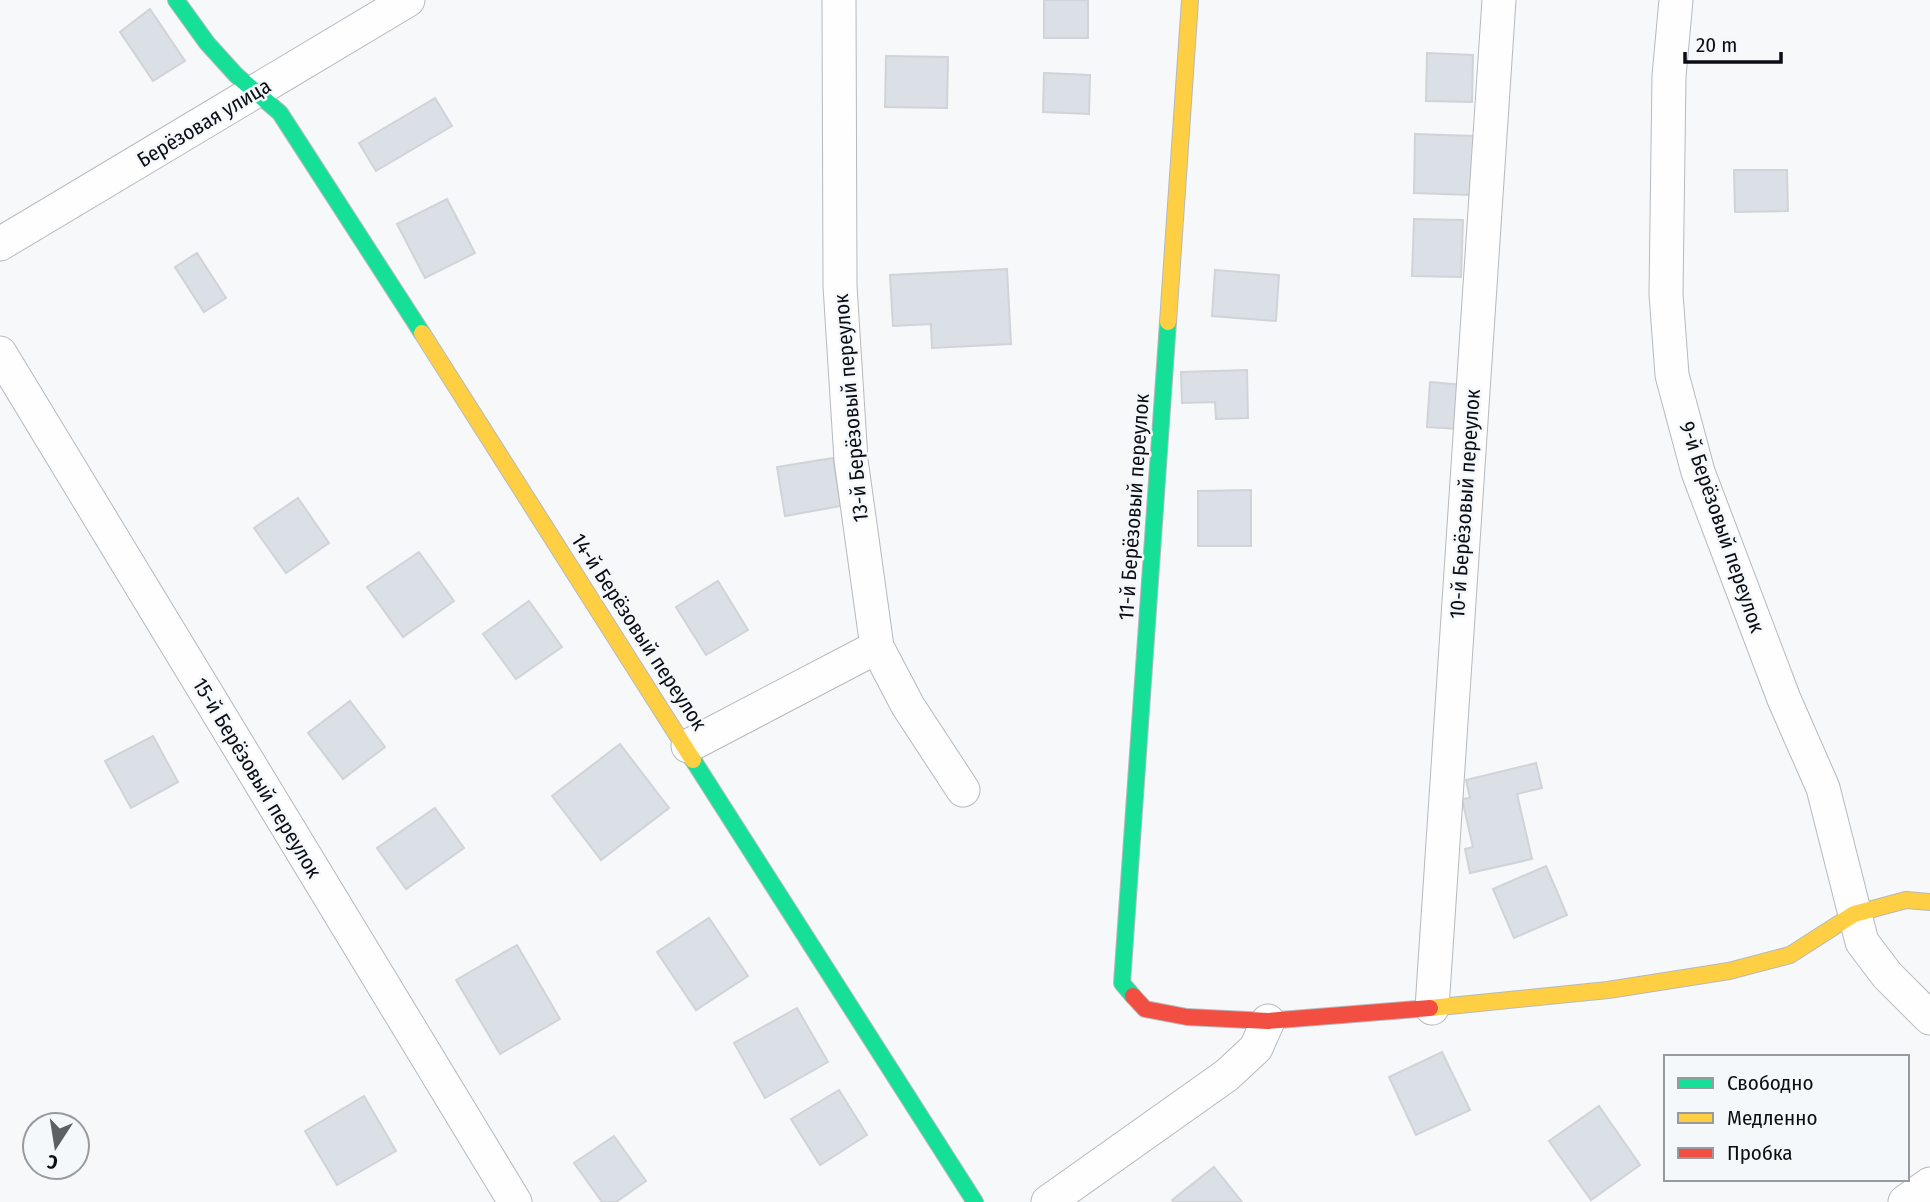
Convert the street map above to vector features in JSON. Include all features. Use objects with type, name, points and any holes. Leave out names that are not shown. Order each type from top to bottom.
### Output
[{"type":"street","name":"14-й Берёзовый переулок","points":[[176,0],[229,67],[280,113],[302,145],[688,746],[975,1202]]},
{"type":"street","name":"Берёзовая улица","points":[[0,244],[408,0]]},
{"type":"street","name":"13-й Берёзовый переулок","points":[[839,0],[840,286],[851,460],[877,647],[908,706],[963,790]]},
{"type":"street","name":"11-й Берёзовый переулок","points":[[1190,0],[1122,983],[1144,1009],[1187,1017],[1268,1021]]},
{"type":"street","name":"10-й Берёзовый переулок","points":[[1432,1008],[1499,0]]},
{"type":"street","name":"9-й Берёзовый переулок","points":[[1675,0],[1669,76],[1665,294],[1672,375],[1698,472],[1784,699],[1823,788],[1862,942],[1887,975],[1930,1018]]},
{"type":"street","name":"15-й Берёзовый переулок","points":[[0,353],[515,1202]]},
{"type":"street","points":[[688,746],[877,647]]},
{"type":"street","points":[[1048,1202],[1227,1075],[1256,1048],[1268,1021],[1608,990],[1729,971],[1790,955],[1854,914],[1906,900],[1930,902]]},
{"type":"street","points":[[1905,1202],[1930,1184]]},
{"type":"building","points":[[1044,0],[1088,0],[1088,38],[1044,38]]},
{"type":"building","points":[[150,9],[185,61],[153,81],[120,32]]},
{"type":"building","points":[[1427,53],[1473,55],[1472,102],[1426,101]]},
{"type":"building","points":[[886,56],[948,57],[947,108],[885,107]]},
{"type":"building","points":[[1044,73],[1090,75],[1089,114],[1043,112]]},
{"type":"building","points":[[435,98],[452,126],[376,171],[359,143]]},
{"type":"building","points":[[1415,134],[1474,136],[1472,195],[1414,193]]},
{"type":"building","points":[[1734,170],[1787,170],[1788,211],[1735,212]]},
{"type":"building","points":[[447,199],[475,253],[425,278],[397,224]]},
{"type":"building","points":[[1414,219],[1463,220],[1461,277],[1412,276]]},
{"type":"building","points":[[197,253],[226,298],[204,312],[175,267]]},
{"type":"building","points":[[1007,269],[1011,344],[932,348],[931,324],[893,326],[890,275]]},
{"type":"building","points":[[1215,270],[1279,275],[1276,321],[1212,316]]},
{"type":"building","points":[[1247,370],[1248,418],[1216,419],[1215,402],[1182,403],[1181,372]]},
{"type":"building","points":[[1430,382],[1463,385],[1460,429],[1427,427]]},
{"type":"building","points":[[833,458],[841,506],[785,516],[777,467]]},
{"type":"building","points":[[1251,490],[1251,546],[1198,546],[1198,491]]},
{"type":"building","points":[[298,498],[329,543],[286,573],[254,528]]},
{"type":"building","points":[[419,552],[454,601],[403,637],[367,587]]},
{"type":"building","points":[[718,581],[748,630],[706,655],[676,607]]},
{"type":"building","points":[[529,601],[562,647],[516,679],[483,634]]},
{"type":"building","points":[[350,701],[385,747],[343,779],[308,733]]},
{"type":"building","points":[[153,736],[178,782],[131,808],[105,761]]},
{"type":"building","points":[[620,744],[669,808],[601,860],[552,796]]},
{"type":"building","points":[[1536,763],[1542,788],[1517,794],[1532,859],[1470,873],[1465,849],[1473,847],[1462,799],[1470,798],[1466,780]]},
{"type":"building","points":[[435,808],[464,848],[406,889],[377,848]]},
{"type":"building","points":[[1546,866],[1567,915],[1514,938],[1493,889]]},
{"type":"building","points":[[709,918],[748,976],[696,1010],[657,952]]},
{"type":"building","points":[[517,945],[560,1019],[500,1054],[456,980]]},
{"type":"building","points":[[797,1008],[828,1062],[765,1098],[734,1043]]},
{"type":"building","points":[[1442,1052],[1470,1110],[1416,1135],[1389,1077]]},
{"type":"building","points":[[839,1090],[867,1135],[820,1165],[791,1119]]},
{"type":"building","points":[[364,1096],[396,1151],[337,1185],[305,1131]]},
{"type":"building","points":[[1599,1106],[1640,1165],[1591,1200],[1549,1141]]},
{"type":"building","points":[[614,1136],[646,1181],[616,1202],[602,1202],[574,1163]]},
{"type":"building","points":[[1214,1167],[1242,1202],[1172,1200]]},
{"type":"traffic: fast","points":[[176,0],[207,43],[236,75],[280,113],[422,333]]},
{"type":"traffic: fast","points":[[1133,996],[1122,983],[1168,322]]},
{"type":"traffic: fast","points":[[693,760],[975,1202]]},
{"type":"traffic: slow","points":[[1168,322],[1190,0]]},
{"type":"traffic: slow","points":[[422,333],[693,760]]},
{"type":"traffic: slow","points":[[1430,1008],[1608,990],[1729,971],[1790,955],[1854,914],[1906,900],[1930,902]]},
{"type":"traffic: jam","points":[[1133,996],[1145,1009],[1187,1017],[1268,1021],[1430,1008]]}]
